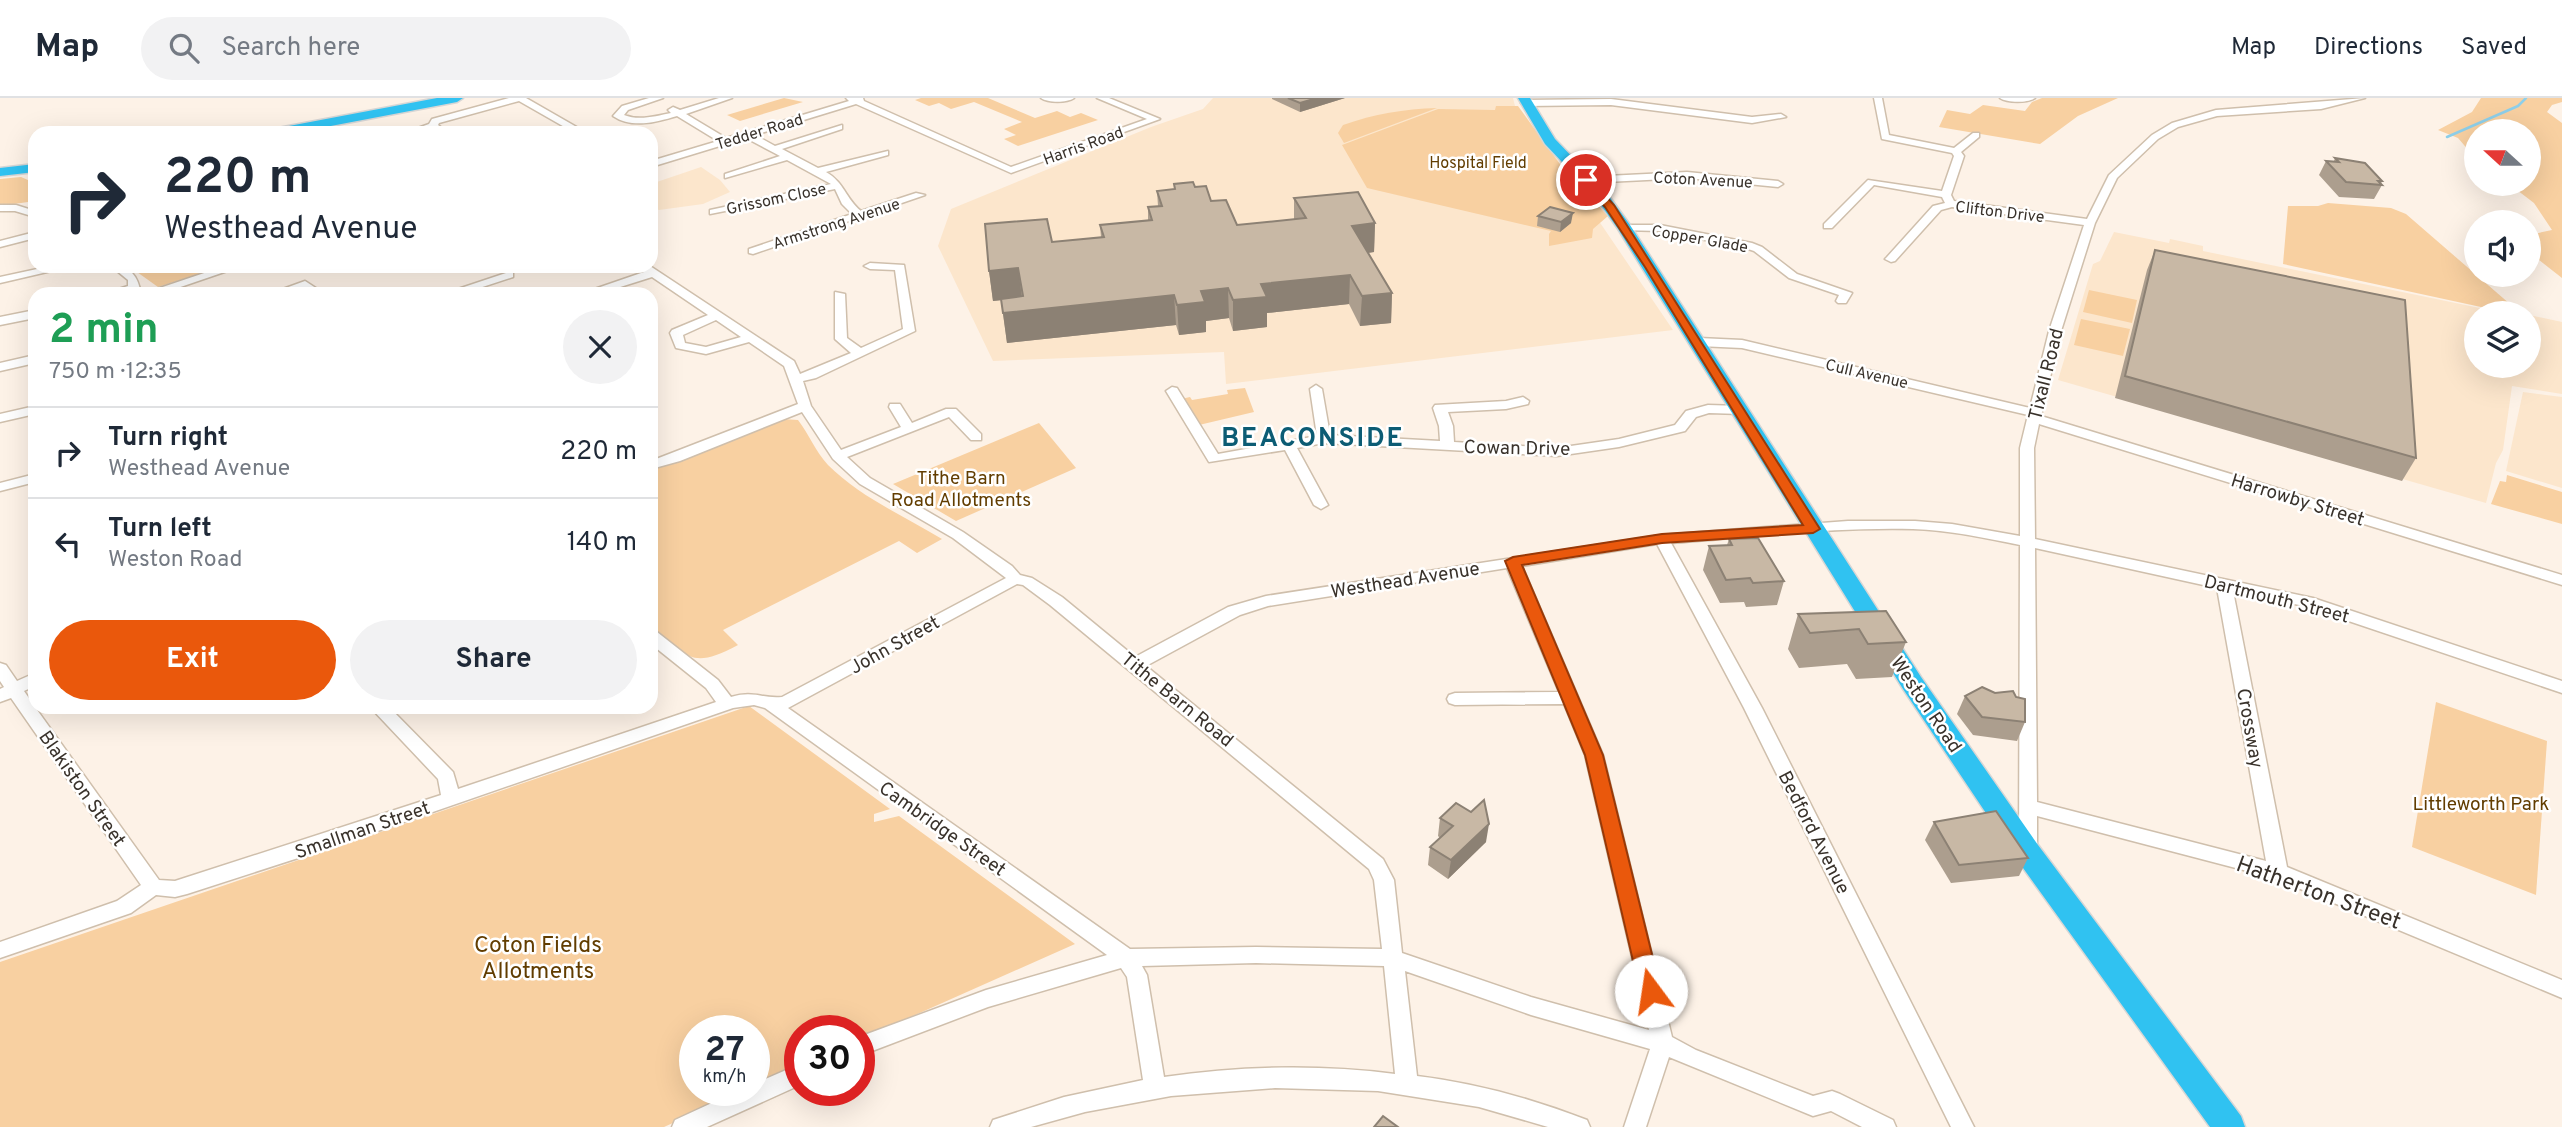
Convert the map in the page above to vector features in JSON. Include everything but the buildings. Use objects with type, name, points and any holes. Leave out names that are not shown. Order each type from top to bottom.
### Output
[{"type":"highway","points":[[310,126],[457,98]]},
{"type":"highway","name":"Weston Road","points":[[1525,101],[1550,141],[1609,205],[1699,342],[1813,529],[1912,683],[2028,853],[2229,1127]]},
{"type":"highway","points":[[7,171],[28,169]]},
{"type":"street","points":[[430,126],[441,118],[520,98],[570,126]]},
{"type":"street","points":[[725,141],[677,112],[654,99],[625,108],[618,116],[623,120],[639,121],[677,112],[728,98]]},
{"type":"street","points":[[1045,98],[1070,98]]},
{"type":"street","name":"Harris Road","points":[[858,99],[1011,170],[1155,119],[1101,98]]},
{"type":"street","points":[[1878,98],[1885,136],[1955,151],[1963,148],[1976,135]]},
{"type":"street","points":[[2004,98],[2031,98]]},
{"type":"street","name":"Tixall Road","points":[[2028,853],[2027,448],[2055,331],[2090,223],[2113,177],[2165,130],[2203,116],[2321,106],[2361,98]]},
{"type":"street","name":"Tedder Road","points":[[658,162],[858,99]]},
{"type":"street","points":[[1525,101],[1611,102],[1752,120],[1781,117]]},
{"type":"street","points":[[2233,102],[2250,110]]},
{"type":"street","points":[[774,149],[839,127]]},
{"type":"street","points":[[747,135],[819,171],[838,185],[847,206],[860,215]]},
{"type":"street","points":[[1828,226],[1872,182],[1949,199],[1959,156],[1955,151]]},
{"type":"street","points":[[819,171],[885,153]]},
{"type":"street","points":[[729,176],[790,156]]},
{"type":"street","name":"Coton Avenue","points":[[1586,180],[1687,175],[1778,184]]},
{"type":"street","name":"Grissom Close","points":[[714,212],[838,185]]},
{"type":"street","name":"Armstrong Avenue","points":[[753,251],[920,195]]},
{"type":"street","name":"Clifton Drive","points":[[1891,259],[1937,208],[1949,199],[2090,223]]},
{"type":"street","points":[[0,208],[16,208],[28,212]]},
{"type":"street","name":"Copper Glade","points":[[1625,229],[1660,228],[1748,244],[1758,248],[1793,276],[1846,293]]},
{"type":"street","points":[[0,244],[28,236]]},
{"type":"street","points":[[652,273],[790,364],[797,379],[909,331],[900,261],[870,266]]},
{"type":"street","points":[[0,280],[34,273]]},
{"type":"street","points":[[126,273],[133,279],[134,287]]},
{"type":"street","points":[[168,287],[209,273]]},
{"type":"street","points":[[604,287],[638,273]]},
{"type":"street","points":[[471,287],[509,275]]},
{"type":"street","points":[[839,294],[841,339],[860,353]]},
{"type":"street","points":[[0,321],[28,315]]},
{"type":"street","points":[[715,316],[676,333],[680,345],[694,351],[711,351],[748,338]]},
{"type":"street","name":"Cull Avenue","points":[[1699,342],[1742,344],[2034,416]]},
{"type":"street","points":[[0,367],[28,361]]},
{"type":"street","name":"Tithe Barn Road","points":[[797,379],[805,406],[838,456],[865,481],[958,535],[1007,569],[1016,579],[1027,581],[1056,601],[1376,863],[1384,880],[1407,1083]]},
{"type":"street","points":[[1316,389],[1324,439]]},
{"type":"street","name":"Cowan Drive","points":[[1172,391],[1214,459],[1324,439],[1557,452],[1619,443],[1680,428],[1691,414],[1708,409],[1741,410]]},
{"type":"street","points":[[1447,445],[1446,426],[1440,408],[1506,405],[1523,401]]},
{"type":"street","points":[[658,463],[805,406]]},
{"type":"street","points":[[895,407],[909,428]]},
{"type":"street","points":[[0,418],[28,412]]},
{"type":"street","points":[[838,456],[951,412],[976,437]]},
{"type":"street","name":"Harrowby Street","points":[[2034,416],[2562,580]]},
{"type":"street","points":[[1289,444],[1321,505]]},
{"type":"street","points":[[0,487],[28,480]]},
{"type":"street","points":[[1813,529],[1848,525],[1915,525],[1952,528],[2027,542]]},
{"type":"street","name":"Westhead Avenue","points":[[1136,664],[1250,605],[1662,539],[1813,529]]},
{"type":"street","name":"Bedford Avenue","points":[[1662,539],[1753,708],[1963,1127]]},
{"type":"street","name":"Dartmouth Street","points":[[2027,542],[2307,602],[2562,687]]},
{"type":"street","points":[[1513,561],[1594,755],[1663,1044],[1635,1127]]},
{"type":"street","name":"John Street","points":[[771,704],[785,703],[799,696],[1016,579]]},
{"type":"street","name":"Crossway","points":[[2224,583],[2278,872]]},
{"type":"street","points":[[658,642],[712,684],[727,704],[748,697],[771,704]]},
{"type":"street","name":"Blakiston Street","points":[[0,669],[7,692],[153,887]]},
{"type":"street","points":[[7,692],[28,682]]},
{"type":"street","points":[[1455,699],[1571,698]]},
{"type":"street","name":"Smallman Street","points":[[153,887],[176,889],[319,844],[727,704]]},
{"type":"street","name":"Cambridge Street","points":[[771,704],[1126,958]]},
{"type":"street","points":[[386,714],[447,776],[450,798]]},
{"type":"street","name":"Hatherton Street","points":[[2029,807],[2278,872],[2562,989]]},
{"type":"street","points":[[0,950],[124,907],[153,887]]},
{"type":"street","points":[[875,1041],[986,999],[1126,958],[1256,955],[1393,958],[1531,1006],[1663,1044],[1688,1057],[1814,1105],[1832,1101],[1885,1127]]},
{"type":"street","points":[[1126,958],[1137,975],[1155,1088]]},
{"type":"street","points":[[1002,1127],[1096,1098],[1155,1088],[1271,1076],[1333,1076],[1407,1083],[1490,1101],[1580,1127]]},
{"type":"street","points":[[683,1127],[784,1081]]},
{"type":"shaded area","points":[[1213,98],[1513,98],[1516,110],[1554,155],[1673,330],[1226,384],[1224,352],[993,361],[938,246],[951,209],[1151,127],[1203,109]]},
{"type":"shaded area","points":[[701,167],[720,180],[730,192],[703,204],[659,210],[658,182]]},
{"type":"shaded area","points":[[2114,232],[2169,243],[2170,239],[2203,246],[2203,251],[2464,305],[2464,378],[2541,378],[2541,318],[2562,322],[2562,394],[2512,386],[2503,450],[2496,463],[2486,503],[2058,380],[2093,264],[2100,261]]},
{"type":"shaded area","points":[[2523,392],[2562,397],[2562,488],[2506,471]]},
{"type":"green space","points":[[784,98],[803,102],[740,121],[727,115]]},
{"type":"green space","points":[[988,98],[1035,118],[1057,111],[1070,117],[1081,113],[1098,120],[1018,146],[1004,139],[1016,135],[1004,129],[1022,122],[974,102],[951,109],[939,103],[929,106],[915,100]]},
{"type":"green space","points":[[2042,98],[2118,98],[2078,116],[2040,144],[1939,127],[1947,110],[1970,114],[1983,105],[2025,111],[2032,102]]},
{"type":"green space","points":[[2481,98],[2562,98],[2562,102],[2552,105],[2547,112],[2562,123],[2562,278],[2541,261],[2541,232],[2552,230],[2541,210],[2525,196],[2541,196],[2541,119],[2464,119],[2464,145],[2458,138],[2438,130],[2472,112]]},
{"type":"green space","name":"Hospital Field","points":[[1496,106],[1518,106],[1562,167],[1608,216],[1593,229],[1592,238],[1549,246],[1551,231],[1367,188],[1342,145],[1438,109],[1495,110]]},
{"type":"green space","points":[[1437,108],[1344,143],[1338,133],[1343,125],[1366,118]]},
{"type":"green space","points":[[21,177],[28,180],[28,202],[0,206],[0,179]]},
{"type":"green space","points":[[2328,203],[2391,208],[2406,214],[2464,264],[2464,287],[2490,287],[2506,301],[2464,301],[2464,303],[2283,264],[2288,206],[2318,206]]},
{"type":"green space","points":[[138,273],[202,273],[158,287]]},
{"type":"green space","points":[[2089,290],[2137,300],[2132,323],[2083,312]]},
{"type":"green space","points":[[2081,319],[2130,329],[2123,356],[2074,345]]},
{"type":"green space","points":[[1245,388],[1254,412],[1199,425],[1181,399],[1190,397],[1192,400],[1228,394],[1227,390]]},
{"type":"green space","points":[[783,419],[798,420],[823,460],[854,487],[942,539],[917,553],[899,541],[723,630],[738,645],[710,657],[691,657],[658,633],[658,464]]},
{"type":"green space","name":"Tithe Barn Road Allotments","points":[[1039,423],[1076,468],[956,521],[893,484]]},
{"type":"green space","points":[[2507,475],[2562,492],[2562,524],[2491,504],[2500,481],[2506,482]]},
{"type":"green space","name":"Littleworth Park","points":[[2436,702],[2547,741],[2536,895],[2412,847]]},
{"type":"green space","name":"Coton Fields Allotments","points":[[749,706],[890,809],[874,814],[874,822],[899,816],[1075,944],[875,1033],[875,1015],[784,1015],[784,1073],[770,1080],[770,1015],[679,1015],[679,1106],[711,1106],[664,1127],[0,1127],[0,962]]},
{"type":"waterway","points":[[2447,137],[2518,106],[2526,98]]},
{"type":"district","name":"BEACONSIDE","points":[[1313,437]]},
{"type":"route","points":[[1586,180],[1609,205],[1699,342],[1813,529],[1662,539],[1513,561],[1594,755],[1651,991]]}]
